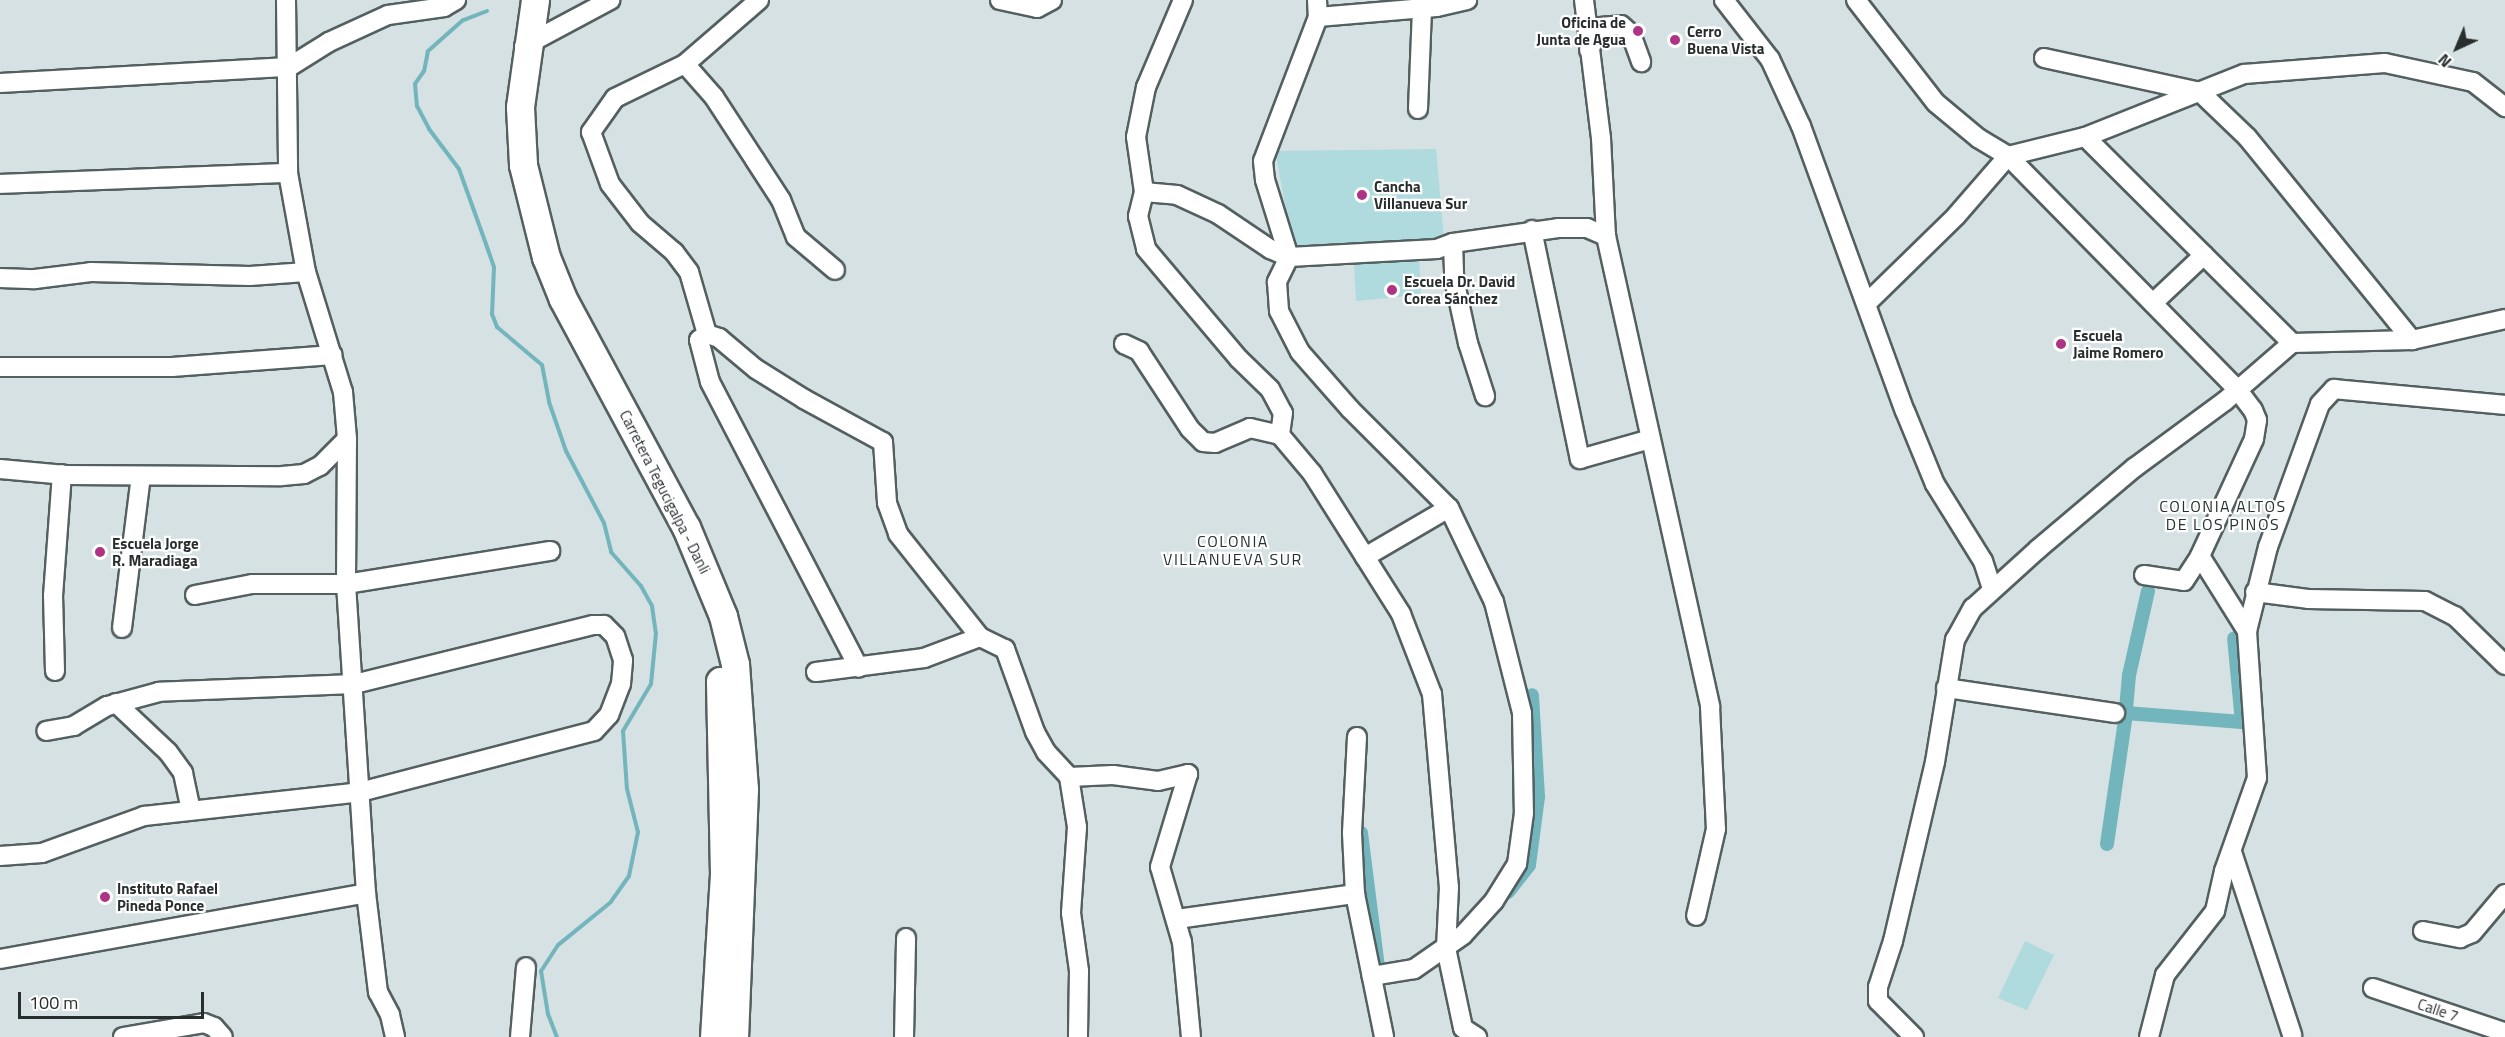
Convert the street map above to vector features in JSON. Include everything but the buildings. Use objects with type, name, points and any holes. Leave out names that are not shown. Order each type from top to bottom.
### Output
[{"type":"highway","name":"Carretera Tegucigalpa - Danli","points":[[519,0],[523,165],[546,258],[563,299],[690,538],[723,616],[735,664],[744,789],[734,1037]]},
{"type":"highway","name":"Carretera Tegucigalpa - Danli","points":[[535,0],[508,93],[508,141],[518,219],[529,257],[544,295],[677,546],[699,595],[714,641],[719,676],[724,874],[714,1037]]},
{"type":"street","points":[[286,0],[289,67],[288,173],[306,272],[343,392],[346,439],[346,584],[366,893],[378,992],[390,1015],[395,1037]]},
{"type":"street","points":[[0,83],[289,67],[329,42],[388,15],[444,7],[456,0]]},
{"type":"street","points":[[521,47],[610,0]]},
{"type":"street","points":[[707,334],[689,272],[674,252],[640,223],[610,184],[591,132],[615,98],[685,64],[759,0]]},
{"type":"street","points":[[1000,0],[1037,8],[1052,0]]},
{"type":"street","points":[[1183,0],[1146,87],[1136,137],[1144,192],[1138,216],[1146,249],[1239,359],[1270,389],[1283,413],[1280,435]]},
{"type":"street","points":[[1372,976],[1408,971],[1446,948],[1494,901],[1517,864],[1524,813],[1522,713],[1494,602],[1449,508],[1350,409],[1300,352],[1279,311],[1277,282],[1289,257],[1265,180],[1263,161],[1318,8],[1410,6],[1467,0]]},
{"type":"street","points":[[1584,0],[1601,138],[1606,236],[1710,707],[1716,829],[1696,916]]},
{"type":"street","points":[[1724,0],[1770,59],[1801,126],[1935,484],[1983,561],[1992,589]]},
{"type":"street","points":[[1856,0],[1936,103],[1978,138],[2008,156],[2237,389],[2253,410],[2256,431],[2200,556],[2184,581],[2144,574]]},
{"type":"street","points":[[1410,6],[1418,109]]},
{"type":"street","points":[[1589,50],[1600,27],[1621,25],[1631,34],[1641,62]]},
{"type":"street","points":[[2044,58],[2200,92],[2247,137],[2412,340]]},
{"type":"street","points":[[1867,303],[1956,216],[2008,156],[2085,137],[2244,74],[2385,63],[2473,82],[2505,107]]},
{"type":"street","points":[[685,64],[714,97],[771,184],[796,237],[835,270]]},
{"type":"street","points":[[2085,137],[2292,343]]},
{"type":"street","points":[[0,184],[288,173]]},
{"type":"street","points":[[1144,192],[1177,195],[1289,257],[1437,249],[1453,243],[1532,230],[1587,228],[1606,236]]},
{"type":"street","points":[[1532,230],[1580,459],[1650,439]]},
{"type":"street","points":[[1453,243],[1454,279],[1466,332],[1485,396]]},
{"type":"street","points":[[2153,303],[2204,255]]},
{"type":"street","points":[[0,278],[35,279],[91,272],[250,276],[306,272]]},
{"type":"street","points":[[1914,1037],[1878,1001],[1878,987],[1893,941],[1933,772],[1955,640],[1973,608],[1992,589],[2134,468],[2237,389],[2292,343],[2412,340],[2505,319]]},
{"type":"street","points":[[707,334],[719,338],[756,369],[804,399],[883,442],[887,503],[898,534],[980,637],[1005,649],[1035,732],[1046,752],[1069,777],[1077,827],[1071,913],[1079,971],[1078,1037]]},
{"type":"street","points":[[707,334],[699,340],[710,382],[859,668]]},
{"type":"street","points":[[1124,344],[1139,351],[1190,429],[1203,442],[1215,443],[1250,428],[1280,435],[1311,472],[1401,614],[1432,694],[1449,887],[1446,948],[1463,1028],[1477,1037]]},
{"type":"street","points":[[0,366],[172,367],[333,355]]},
{"type":"street","points":[[2149,1037],[2165,975],[2215,911],[2257,778],[2247,631],[2268,547],[2326,394],[2334,389],[2505,405]]},
{"type":"street","points":[[0,469],[62,474],[141,476],[304,474],[320,466],[346,439]]},
{"type":"street","points":[[55,671],[53,596],[62,474]]},
{"type":"street","points":[[122,628],[141,476]]},
{"type":"street","points":[[1365,557],[1449,508]]},
{"type":"street","points":[[195,595],[252,584],[346,584],[550,552]]},
{"type":"street","points":[[2200,556],[2247,631]]},
{"type":"street","points":[[2255,592],[2308,599],[2425,600],[2455,616],[2505,665]]},
{"type":"street","points":[[0,856],[42,854],[144,816],[360,792],[594,731],[609,715],[621,684],[623,660],[615,636],[604,626],[593,625],[354,684],[159,692],[116,703],[74,726],[46,731]]},
{"type":"street","points":[[816,672],[859,668],[924,657],[980,637]]},
{"type":"street","points":[[1946,688],[2115,713]]},
{"type":"street","points":[[116,703],[168,752],[183,773],[191,810]]},
{"type":"street","points":[[1357,737],[1352,832],[1354,894],[1383,1037]]},
{"type":"street","points":[[1069,777],[1113,776],[1158,781],[1188,774],[1160,867],[1178,919],[1191,1037]]},
{"type":"street","points":[[2232,852],[2292,1035]]},
{"type":"street","points":[[0,959],[366,893]]},
{"type":"street","points":[[1178,919],[1354,894]]},
{"type":"street","points":[[2423,931],[2460,938],[2472,933],[2505,894]]},
{"type":"street","points":[[904,1037],[906,939]]},
{"type":"street","points":[[520,1037],[526,967]]},
{"type":"street","name":"Calle 7","points":[[2373,988],[2504,1032]]},
{"type":"street","points":[[123,1037],[204,1023],[214,1026],[223,1037]]},
{"type":"shaded area","name":"Cancha Villanueva Sur","points":[[1436,149],[1444,239],[1293,247],[1275,151]]},
{"type":"shaded area","points":[[1419,258],[1421,295],[1356,301],[1354,260]]},
{"type":"shaded area","points":[[2025,941],[2054,955],[2027,1010],[1998,998]]},
{"type":"waterway","points":[[487,11],[463,20],[428,51],[424,71],[415,84],[417,106],[429,129],[459,169],[494,267],[492,314],[497,327],[542,365],[549,402],[566,451],[604,523],[611,552],[641,586],[652,606],[656,633],[651,684],[623,731],[627,789],[638,832],[629,876],[611,902],[558,945],[541,971],[548,1014],[557,1037]]},
{"type":"waterway","points":[[2148,591],[2129,675],[2126,713],[2242,722],[2234,638]]},
{"type":"waterway","points":[[1508,892],[1529,865],[1538,797],[1532,695]]},
{"type":"waterway","points":[[2107,844],[2126,713],[2119,712]]},
{"type":"waterway","points":[[1361,833],[1378,968]]},
{"type":"place","name":"Oficina de Junta de Agua","points":[[1638,31]]},
{"type":"place","name":"Cerro Buena Vista","points":[[1675,40]]},
{"type":"place","name":"Cancha Villanueva Sur","points":[[1362,195]]},
{"type":"place","name":"Escuela Dr. David Corea Sánchez","points":[[1392,290]]},
{"type":"place","name":"Escuela Jaime Romero","points":[[2061,344]]},
{"type":"place","name":"Escuela Jorge R. Maradiaga","points":[[100,552]]},
{"type":"place","name":"Instituto Rafael Pineda Ponce","points":[[105,897]]},
{"type":"district","name":"COLONIA ALTOS DE LOS PINOS","points":[[2223,515]]},
{"type":"district","name":"COLONIA VILLANUEVA SUR","points":[[1233,550]]}]
